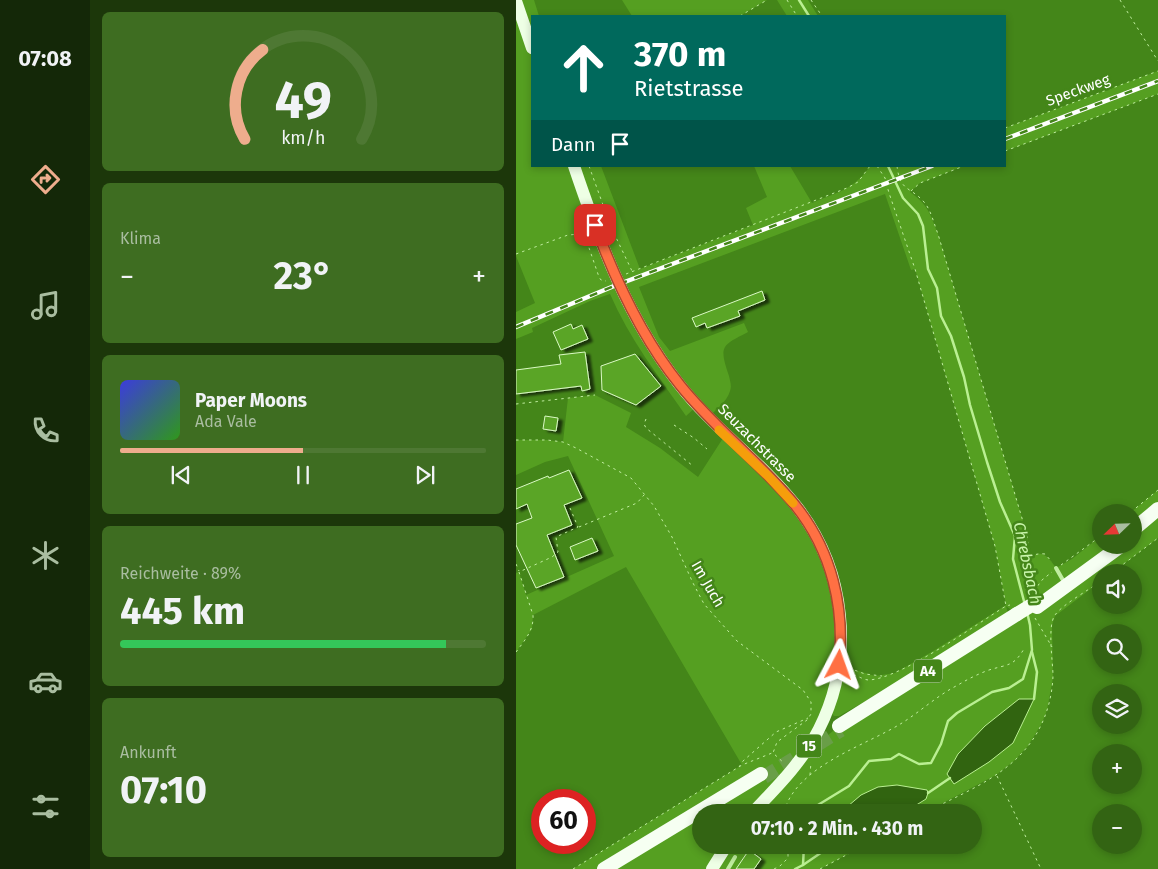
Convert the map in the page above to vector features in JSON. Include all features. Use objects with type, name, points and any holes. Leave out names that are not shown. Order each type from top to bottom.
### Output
[{"type":"highway","points":[[1142,522],[1158,509]]},
{"type":"highway","points":[[1142,528],[1158,515]]},
{"type":"highway","name":"A4","points":[[1035,600],[1064,582],[1102,554]]},
{"type":"highway","name":"A4","points":[[840,728],[1018,616],[1035,600],[1108,554]]},
{"type":"highway","points":[[714,804],[762,776],[718,804]]},
{"type":"highway","points":[[604,869],[692,817]]},
{"type":"highway","points":[[613,869],[692,821]]},
{"type":"main road","points":[[516,1],[531,45]]},
{"type":"main road","name":"Seuzachstrasse","points":[[574,167],[601,243],[622,292],[657,354],[708,418],[787,496],[808,522],[829,564],[838,600],[841,624],[839,665],[835,688],[819,730],[792,771],[761,804]]},
{"type":"main road","points":[[712,869],[721,854]]},
{"type":"lane","points":[[1056,568],[1064,582]]},
{"type":"lane","points":[[728,869],[735,857]]},
{"type":"path","points":[[742,15],[766,0]]},
{"type":"path","points":[[787,0],[796,15]]},
{"type":"path","points":[[812,0],[821,15]]},
{"type":"path","points":[[1120,0],[1158,61]]},
{"type":"path","name":"Speckweg","points":[[1006,128],[1158,71]]},
{"type":"path","points":[[1006,151],[1158,94]]},
{"type":"path","points":[[589,167],[611,227],[633,272]]},
{"type":"path","points":[[516,254],[568,235],[580,234],[586,240],[599,277],[604,281],[612,280],[847,188],[858,182],[869,167]]},
{"type":"path","points":[[839,665],[876,676],[895,673],[1006,606],[995,546],[915,269],[888,186],[878,167]]},
{"type":"path","points":[[896,167],[904,188],[923,201],[929,210],[938,234],[1024,525],[1030,558],[1036,554],[1045,554],[1056,568]]},
{"type":"path","points":[[910,192],[920,183],[961,167]]},
{"type":"path","points":[[516,404],[595,395]]},
{"type":"path","points":[[646,419],[644,424],[646,428],[693,466]]},
{"type":"path","points":[[674,425],[707,449]]},
{"type":"path","name":"Im Juch","points":[[516,440],[563,442],[631,478],[654,506],[672,537],[704,604],[737,641],[803,690],[811,702],[812,708],[809,717]]},
{"type":"path","points":[[1141,504],[1158,490]]},
{"type":"path","points":[[519,572],[552,557],[558,552],[556,537],[636,503],[644,494]]},
{"type":"path","points":[[570,508],[578,527]]},
{"type":"path","points":[[1124,564],[1158,538]]},
{"type":"path","points":[[1035,600],[1042,580],[1092,543]]},
{"type":"path","points":[[516,564],[533,622],[528,635],[516,652]]},
{"type":"path","points":[[941,804],[996,775],[1014,761],[1028,746],[1042,723],[1047,710],[1053,678],[1052,624],[1055,616],[1092,588]]},
{"type":"path","points":[[786,804],[799,786],[821,767],[897,726],[948,690],[989,670],[1008,666],[1020,657],[1025,647]]},
{"type":"path","points":[[573,869],[738,767],[773,753],[777,742],[802,725],[809,717]]},
{"type":"path","points":[[738,767],[776,732],[809,717]]},
{"type":"path","points":[[773,753],[792,771]]},
{"type":"path","points":[[996,775],[1041,869]]},
{"type":"path","points":[[774,869],[788,858],[788,854]]},
{"type":"path","points":[[820,869],[848,854]]},
{"type":"shaded area","points":[[516,0],[534,0],[539,15],[531,15],[531,167],[601,167],[640,269],[753,225],[746,208],[767,197],[754,167],[791,167],[812,203],[851,185],[869,167],[961,167],[920,183],[910,192],[928,210],[938,234],[1024,525],[1030,558],[1034,555],[1042,554],[1056,568],[1072,559],[1092,543],[1092,554],[1137,554],[1124,564],[1092,564],[1092,588],[1055,616],[1052,625],[1053,678],[1047,710],[1042,723],[1028,746],[1014,761],[996,775],[941,804],[692,804],[692,854],[848,854],[820,869],[573,869],[742,765],[626,567],[533,615],[532,629],[516,652],[516,573],[519,572],[526,595],[614,556],[568,456],[545,462],[516,475],[516,440],[563,442],[568,398],[595,395],[631,413],[626,427],[660,448],[698,477],[725,435],[787,496],[829,564],[839,665],[875,676],[895,673],[1006,605],[995,546],[915,269],[911,270],[885,194],[639,287],[659,337],[670,351],[744,323],[748,332],[727,344],[723,353],[731,384],[730,391],[724,402],[708,418],[697,406],[686,416],[635,342],[610,294],[590,301],[532,328],[533,332],[516,339],[516,312],[535,303],[516,256]],"holes":[[[1006,606],[1017,614],[839,726],[804,755],[828,710],[834,716],[839,716],[921,670],[991,622],[1008,614]]]},
{"type":"shaded area","points":[[622,0],[767,0],[742,15],[631,15]]},
{"type":"shaded area","points":[[777,0],[808,0],[817,15],[786,15]]},
{"type":"shaded area","points":[[1158,71],[1158,94],[1006,151],[1006,128]]},
{"type":"shaded area","points":[[1158,490],[1158,538],[1142,550],[1141,504]]},
{"type":"shaded area","points":[[1019,699],[1034,699],[1013,743],[989,762],[954,784],[947,774],[958,754],[985,726]]},
{"type":"shaded area","points":[[897,785],[927,790],[928,793],[926,799],[918,804],[850,804],[861,795],[878,787]]},
{"type":"building","points":[[762,291],[765,300],[738,311],[740,316],[707,328],[705,323],[696,327],[692,318]]},
{"type":"building","points":[[571,324],[573,329],[582,325],[588,339],[561,350],[553,332]]},
{"type":"building","points":[[585,352],[590,389],[582,391],[581,386],[516,394],[516,370],[561,364],[559,355]]},
{"type":"building","points":[[635,354],[661,386],[636,405],[602,390],[601,366]]},
{"type":"building","points":[[545,416],[558,418],[556,431],[543,429]]},
{"type":"building","points":[[569,470],[582,498],[564,505],[572,525],[547,535],[564,577],[536,588],[516,545],[516,524],[532,518],[527,504],[516,509],[516,489]]},
{"type":"building","points":[[592,538],[598,551],[575,560],[570,547]]},
{"type":"building","points":[[746,854],[754,854],[761,859],[754,869],[736,869]]},
{"type":"waterway","name":"Chrebsbach","points":[[799,0],[808,15]]},
{"type":"waterway","name":"Chrebsbach","points":[[888,167],[903,198],[918,214],[923,226],[928,269],[937,288],[941,316],[951,336],[1000,502],[1015,536],[1013,559],[1025,605]]},
{"type":"waterway","name":"Chrebsbach","points":[[820,804],[849,786],[869,761],[891,759],[899,754],[919,764],[931,763],[941,744],[948,721],[957,713],[992,692],[1009,688],[1023,679],[1032,650],[1027,612]]},
{"type":"waterway","points":[[1032,652],[1037,672],[1034,699]]},
{"type":"waterway","points":[[928,793],[950,778]]},
{"type":"waterway","name":"Chrebsbach","points":[[795,869],[803,865],[804,854]]},
{"type":"waterway","points":[[803,865],[819,854]]},
{"type":"tunnel","points":[[764,777],[841,730]]},
{"type":"railway","points":[[1006,139],[1158,81]]},
{"type":"railway","points":[[516,327],[614,286],[929,167]]},
{"type":"slow traffic","points":[[719,430],[768,476],[793,503]]},
{"type":"route","points":[[595,225],[622,292],[657,354],[708,418],[797,507],[816,535],[829,564],[838,600],[841,624],[839,665]]}]
